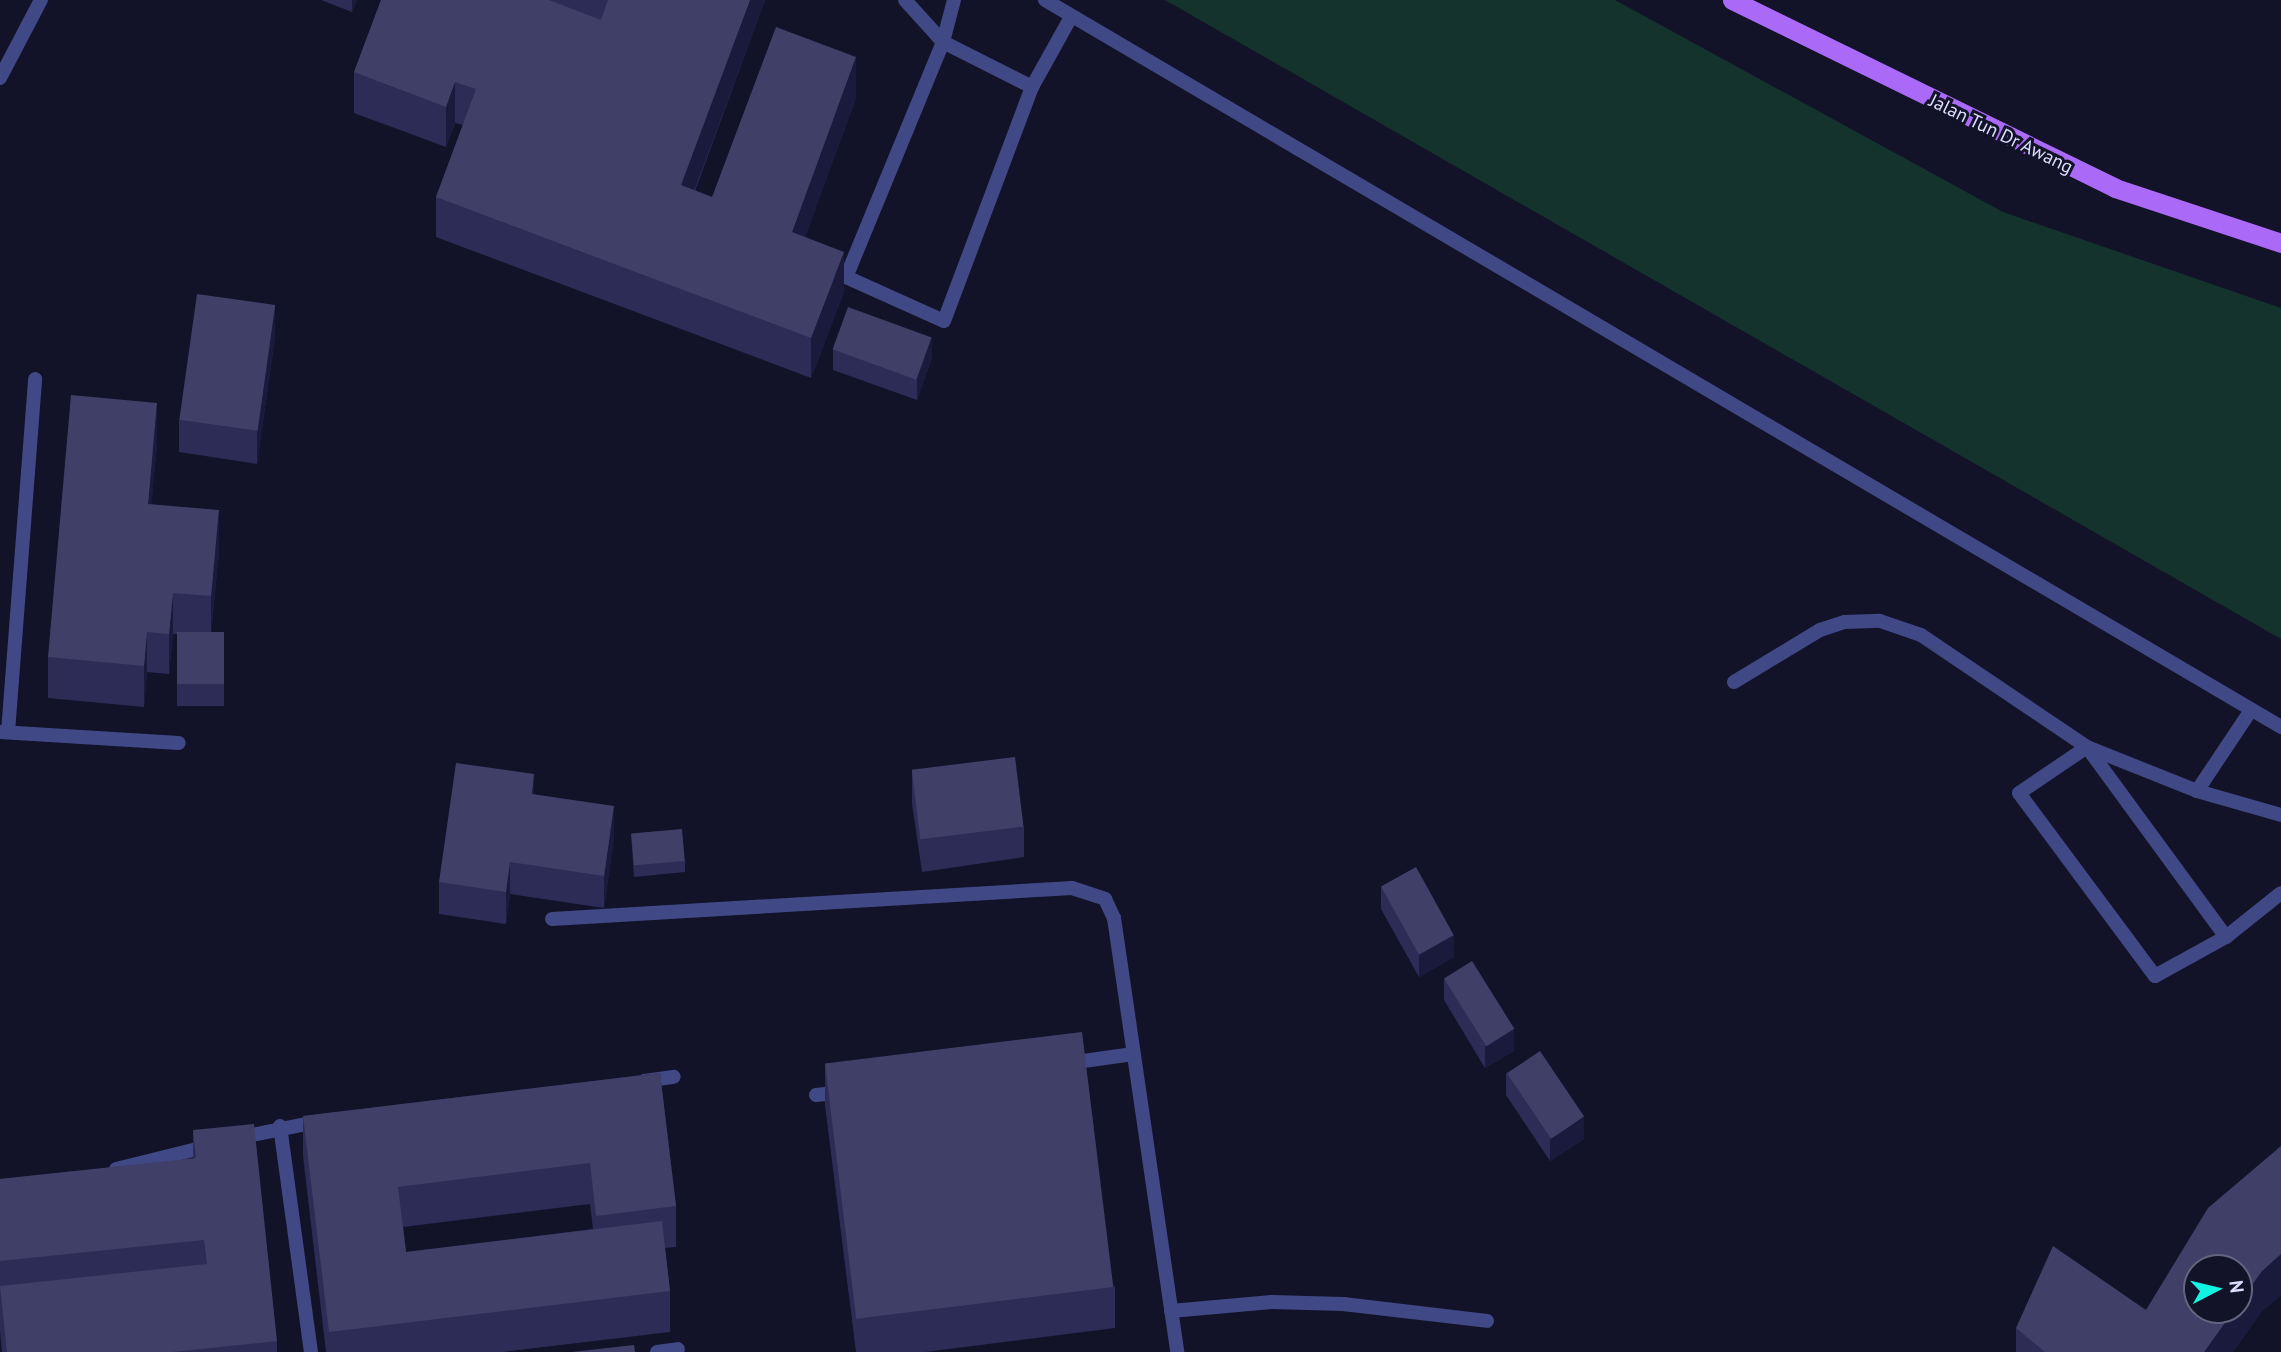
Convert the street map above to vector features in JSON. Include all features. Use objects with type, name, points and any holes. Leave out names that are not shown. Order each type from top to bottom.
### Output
[{"type":"main road","name":"Jalan Tun Dr Awang","points":[[1732,0],[2115,188],[2281,243]]},
{"type":"street","points":[[0,78],[41,0]]},
{"type":"street","points":[[905,0],[943,43],[1032,87]]},
{"type":"street","points":[[954,0],[943,43],[846,277],[944,321],[1032,87],[1071,17]]},
{"type":"street","points":[[1045,0],[2281,727]]},
{"type":"street","points":[[35,379],[4,732],[179,743]]},
{"type":"street","points":[[1734,682],[1820,630],[1845,622],[1880,621],[1921,635],[2087,747],[2197,791],[2277,814],[2281,800]]},
{"type":"street","points":[[2197,791],[2251,710]]},
{"type":"street","points":[[2087,747],[2226,937]]},
{"type":"street","points":[[2087,747],[2019,793],[2155,976],[2226,937],[2281,893]]},
{"type":"street","points":[[552,919],[1090,890],[1105,899],[1114,918],[1177,1352]]},
{"type":"street","points":[[1051,1065],[1133,1054]]},
{"type":"street","points":[[633,1082],[674,1077]]},
{"type":"street","points":[[816,1095],[858,1090]]},
{"type":"street","points":[[93,1173],[279,1126],[334,1120]]},
{"type":"street","points":[[279,1126],[311,1352]]},
{"type":"street","points":[[1171,1311],[1272,1302],[1343,1304],[1486,1321]]},
{"type":"street","points":[[657,1352],[678,1349]]},
{"type":"green space","points":[[1165,0],[1615,0],[2003,212],[2281,308],[2281,639]]},
{"type":"building","points":[[381,0],[549,0],[601,20],[608,0],[750,0],[681,185],[712,197],[776,27],[856,57],[792,232],[844,252],[811,338],[436,197],[476,89],[455,82],[446,107],[354,72]]},
{"type":"building","points":[[197,294],[275,305],[258,431],[179,420]]},
{"type":"building","points":[[848,307],[932,337],[916,380],[833,349]]},
{"type":"building","points":[[71,395],[157,403],[148,504],[219,510],[211,596],[173,593],[169,634],[147,632],[144,666],[48,657]]},
{"type":"building","points":[[177,632],[224,632],[224,684],[177,684]]},
{"type":"building","points":[[1015,757],[1024,826],[920,839],[912,770]]},
{"type":"building","points":[[456,763],[534,774],[532,794],[614,806],[604,876],[510,862],[506,892],[439,882]]},
{"type":"building","points":[[682,829],[685,861],[634,865],[631,833]]},
{"type":"building","points":[[1416,867],[1454,935],[1419,955],[1381,886]]},
{"type":"building","points":[[1472,961],[1514,1029],[1486,1046],[1444,978]]},
{"type":"building","points":[[1082,1032],[1113,1287],[856,1319],[825,1064]]},
{"type":"building","points":[[1540,1051],[1584,1116],[1551,1139],[1507,1073]]},
{"type":"building","points":[[660,1073],[676,1206],[596,1216],[590,1163],[398,1187],[406,1252],[662,1221],[670,1291],[329,1332],[303,1116]]},
{"type":"building","points":[[254,1124],[277,1341],[172,1352],[7,1352],[0,1286],[207,1264],[204,1240],[0,1261],[0,1179],[196,1158],[193,1130]]},
{"type":"building","points":[[2281,1146],[2281,1254],[2253,1284],[2253,1254],[2183,1254],[2183,1324],[2224,1324],[2204,1352],[2045,1352],[2016,1328],[2053,1246],[2146,1310],[2208,1208]]},
{"type":"building","points":[[634,1345],[635,1352],[572,1352]]}]
